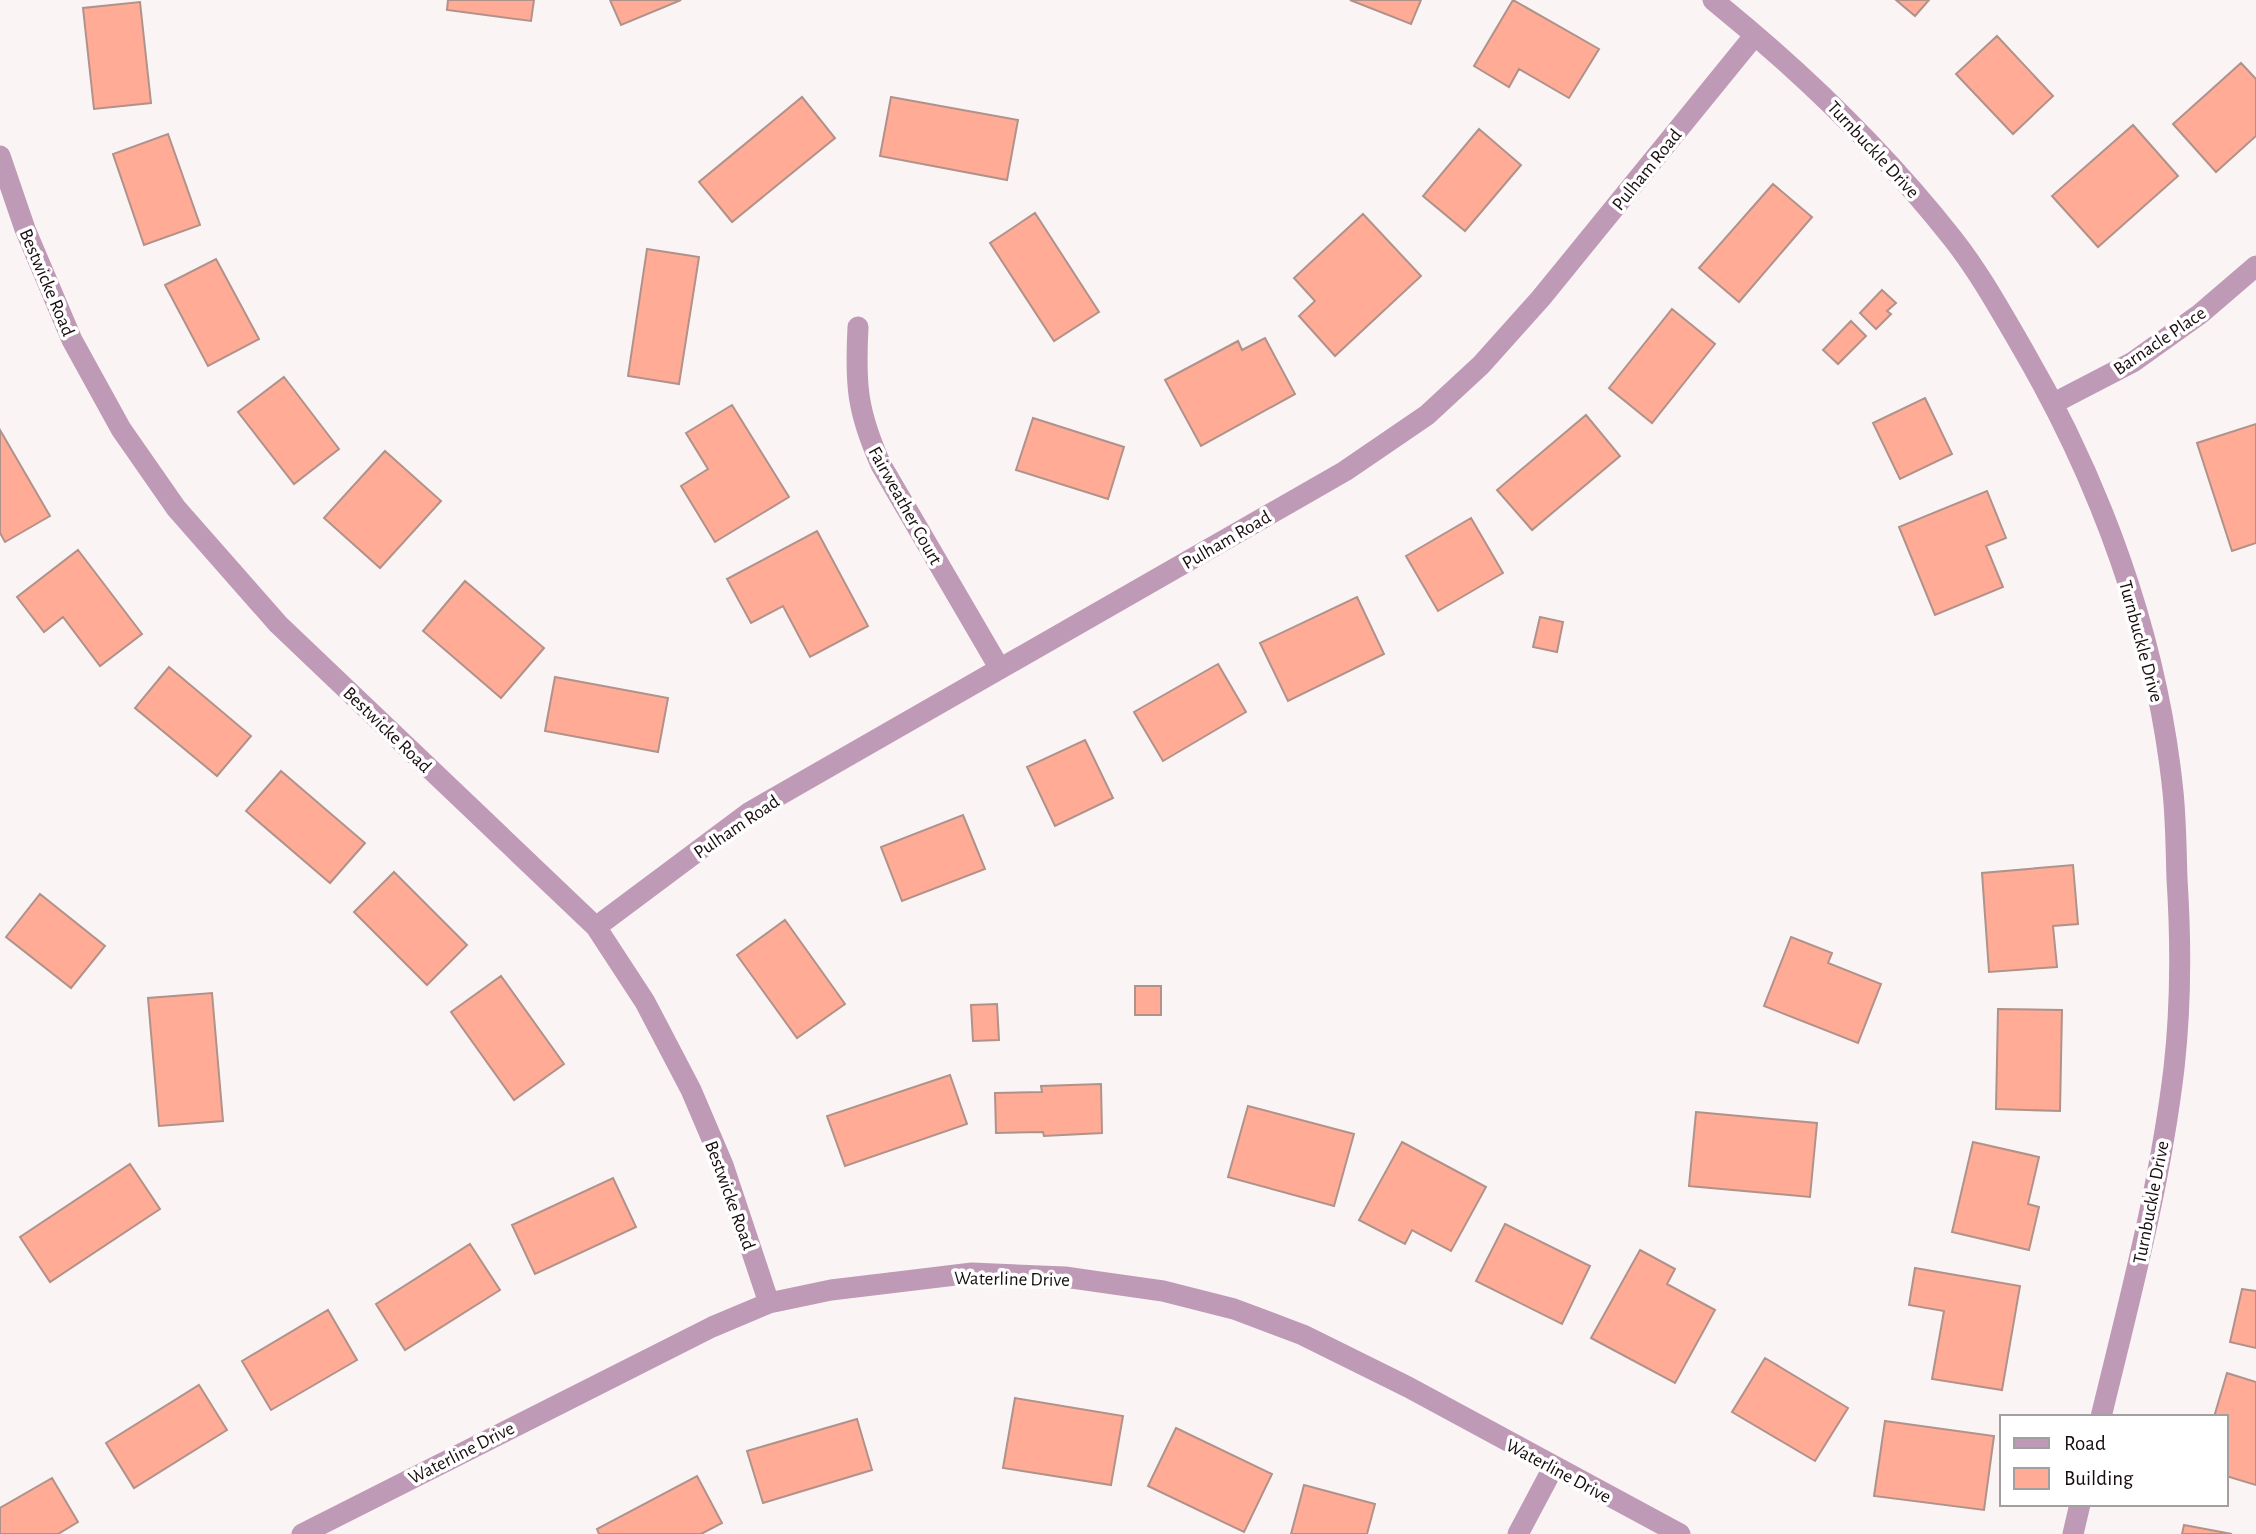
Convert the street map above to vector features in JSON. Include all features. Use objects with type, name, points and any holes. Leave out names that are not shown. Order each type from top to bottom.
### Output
[{"type":"street","name":"Turnbuckle Drive","points":[[1713,0],[1790,63],[1879,149],[1956,242],[2054,403],[2089,479],[2125,574],[2151,669],[2173,793],[2180,934],[2174,1066],[2155,1191],[2101,1415]]},
{"type":"street","name":"Pulham Road","points":[[596,928],[750,812],[1345,471],[1427,415],[1481,365],[1541,298],[1755,35]]},
{"type":"street","name":"Bestwicke Road","points":[[0,156],[25,229],[72,340],[121,429],[176,509],[278,624],[596,928],[645,1002],[691,1090],[723,1165],[769,1303]]},
{"type":"street","name":"Barnacle Place","points":[[2054,403],[2133,362],[2200,314],[2256,266]]},
{"type":"street","name":"Fairweather Court","points":[[858,327],[855,380],[865,429],[881,465],[1000,669]]},
{"type":"street","name":"Waterline Drive","points":[[302,1534],[712,1327],[769,1303],[831,1290],[972,1273],[1065,1277],[1163,1291],[1234,1309],[1303,1335],[1408,1387],[1553,1468],[1680,1534]]},
{"type":"street","points":[[1518,1534],[1553,1468]]},
{"type":"street","points":[[2073,1534],[2080,1506]]},
{"type":"building","points":[[448,0],[534,0],[531,21],[447,10]]},
{"type":"building","points":[[610,0],[681,0],[621,25]]},
{"type":"building","points":[[1350,0],[1421,0],[1411,24]]},
{"type":"building","points":[[1513,0],[1599,49],[1569,98],[1519,69],[1509,87],[1474,66]]},
{"type":"building","points":[[1896,0],[1929,0],[1915,16]]},
{"type":"building","points":[[140,2],[151,103],[94,109],[83,8]]},
{"type":"building","points":[[1997,36],[2053,96],[2013,134],[1956,74]]},
{"type":"building","points":[[2241,63],[2256,79],[2256,136],[2216,172],[2173,124]]},
{"type":"building","points":[[802,97],[835,138],[732,222],[699,182]]},
{"type":"building","points":[[891,97],[1018,120],[1007,180],[880,156]]},
{"type":"building","points":[[2133,125],[2178,176],[2098,247],[2052,196]]},
{"type":"building","points":[[1479,129],[1521,165],[1465,231],[1423,196]]},
{"type":"building","points":[[168,134],[200,225],[144,245],[113,154]]},
{"type":"building","points":[[1773,184],[1812,217],[1739,302],[1699,268]]},
{"type":"building","points":[[1035,213],[1099,312],[1054,341],[990,243]]},
{"type":"building","points":[[1363,214],[1421,276],[1335,356],[1299,316],[1315,301],[1294,278]]},
{"type":"building","points":[[647,249],[699,257],[679,384],[628,376]]},
{"type":"building","points":[[216,259],[259,339],[208,366],[165,285]]},
{"type":"building","points":[[1882,290],[1896,303],[1887,311],[1891,314],[1876,329],[1860,313]]},
{"type":"building","points":[[1672,309],[1715,344],[1652,423],[1609,388]]},
{"type":"building","points":[[1851,321],[1866,336],[1838,364],[1823,350]]},
{"type":"building","points":[[1265,338],[1295,394],[1201,446],[1165,380],[1238,341],[1242,350]]},
{"type":"building","points":[[284,377],[339,449],[294,484],[238,412]]},
{"type":"building","points":[[1925,398],[1952,454],[1900,479],[1873,423]]},
{"type":"building","points":[[732,405],[789,497],[715,542],[681,486],[708,469],[686,433]]},
{"type":"building","points":[[1586,415],[1620,456],[1532,530],[1497,490]]},
{"type":"building","points":[[1033,418],[1124,447],[1108,499],[1016,470]]},
{"type":"building","points":[[2256,424],[2256,543],[2232,551],[2197,443]]},
{"type":"building","points":[[0,430],[50,516],[5,542],[0,533]]},
{"type":"building","points":[[385,451],[441,501],[380,568],[324,518]]},
{"type":"building","points":[[1987,491],[2006,538],[1986,546],[2003,587],[1935,615],[1899,527]]},
{"type":"building","points":[[1471,518],[1503,573],[1438,611],[1406,556]]},
{"type":"building","points":[[817,531],[868,626],[810,657],[783,606],[751,623],[727,579]]},
{"type":"building","points":[[78,550],[142,634],[100,666],[63,617],[44,632],[17,597]]},
{"type":"building","points":[[465,581],[544,648],[501,698],[423,631]]},
{"type":"building","points":[[1357,597],[1384,654],[1288,701],[1260,643]]},
{"type":"building","points":[[1540,617],[1563,622],[1557,652],[1533,647]]},
{"type":"building","points":[[1218,664],[1246,712],[1163,761],[1134,712]]},
{"type":"building","points":[[169,667],[251,736],[217,776],[135,708]]},
{"type":"building","points":[[555,677],[668,698],[658,752],[545,731]]},
{"type":"building","points":[[1085,740],[1113,798],[1055,826],[1027,767]]},
{"type":"building","points":[[281,771],[365,843],[330,883],[246,811]]},
{"type":"building","points":[[963,815],[985,869],[902,901],[881,847]]},
{"type":"building","points":[[2073,865],[2078,924],[2053,926],[2057,967],[1989,972],[1982,873]]},
{"type":"building","points":[[394,872],[467,945],[427,985],[354,912]]},
{"type":"building","points":[[40,894],[105,946],[71,988],[6,937]]},
{"type":"building","points":[[785,920],[845,1004],[797,1038],[737,955]]},
{"type":"building","points":[[1791,937],[1832,953],[1828,963],[1881,984],[1858,1043],[1764,1006]]},
{"type":"building","points":[[501,976],[564,1064],[514,1100],[451,1012]]},
{"type":"building","points":[[1135,986],[1161,986],[1161,1015],[1135,1015]]},
{"type":"building","points":[[212,993],[223,1121],[159,1126],[148,998]]},
{"type":"building","points":[[997,1004],[999,1040],[973,1041],[971,1005]]},
{"type":"building","points":[[1998,1009],[2062,1010],[2060,1111],[1996,1109]]},
{"type":"building","points":[[950,1075],[967,1124],[845,1166],[827,1116]]},
{"type":"building","points":[[1101,1084],[1102,1133],[1044,1136],[1043,1132],[996,1133],[995,1093],[1042,1092],[1041,1086]]},
{"type":"building","points":[[1248,1106],[1354,1134],[1334,1206],[1228,1177]]},
{"type":"building","points":[[1696,1112],[1817,1123],[1810,1197],[1689,1186]]},
{"type":"building","points":[[1402,1142],[1486,1187],[1451,1251],[1412,1230],[1405,1244],[1359,1220]]},
{"type":"building","points":[[1973,1142],[2039,1157],[2028,1204],[2039,1207],[2029,1250],[1952,1232]]},
{"type":"building","points":[[130,1164],[160,1209],[50,1282],[20,1237]]},
{"type":"building","points":[[613,1178],[636,1227],[535,1274],[512,1225]]},
{"type":"building","points":[[1505,1224],[1590,1266],[1562,1324],[1476,1281]]},
{"type":"building","points":[[470,1244],[500,1290],[405,1350],[376,1304]]},
{"type":"building","points":[[1640,1250],[1675,1269],[1667,1284],[1715,1310],[1675,1383],[1591,1338]]},
{"type":"building","points":[[1915,1268],[2020,1286],[2002,1390],[1932,1379],[1944,1311],[1909,1305]]},
{"type":"building","points":[[2242,1289],[2256,1291],[2256,1348],[2230,1342]]},
{"type":"building","points":[[328,1310],[357,1360],[271,1410],[242,1361]]},
{"type":"building","points":[[1765,1358],[1848,1408],[1815,1461],[1732,1412]]},
{"type":"building","points":[[2227,1373],[2256,1382],[2256,1485],[2228,1477],[2228,1415],[2215,1415]]},
{"type":"building","points":[[199,1385],[227,1430],[134,1488],[106,1443]]},
{"type":"building","points":[[1015,1398],[1123,1416],[1111,1485],[1003,1468]]},
{"type":"building","points":[[857,1419],[872,1470],[763,1503],[747,1451]]},
{"type":"building","points":[[1885,1421],[1994,1436],[1984,1510],[1874,1496]]},
{"type":"building","points":[[1176,1428],[1272,1474],[1244,1532],[1148,1486]]},
{"type":"building","points":[[697,1476],[722,1523],[701,1534],[599,1534],[597,1529]]},
{"type":"building","points":[[52,1478],[78,1522],[58,1534],[0,1534],[0,1508]]},
{"type":"building","points":[[1304,1485],[1375,1504],[1367,1534],[1291,1534]]},
{"type":"building","points":[[2184,1525],[2232,1534],[2182,1534]]}]
